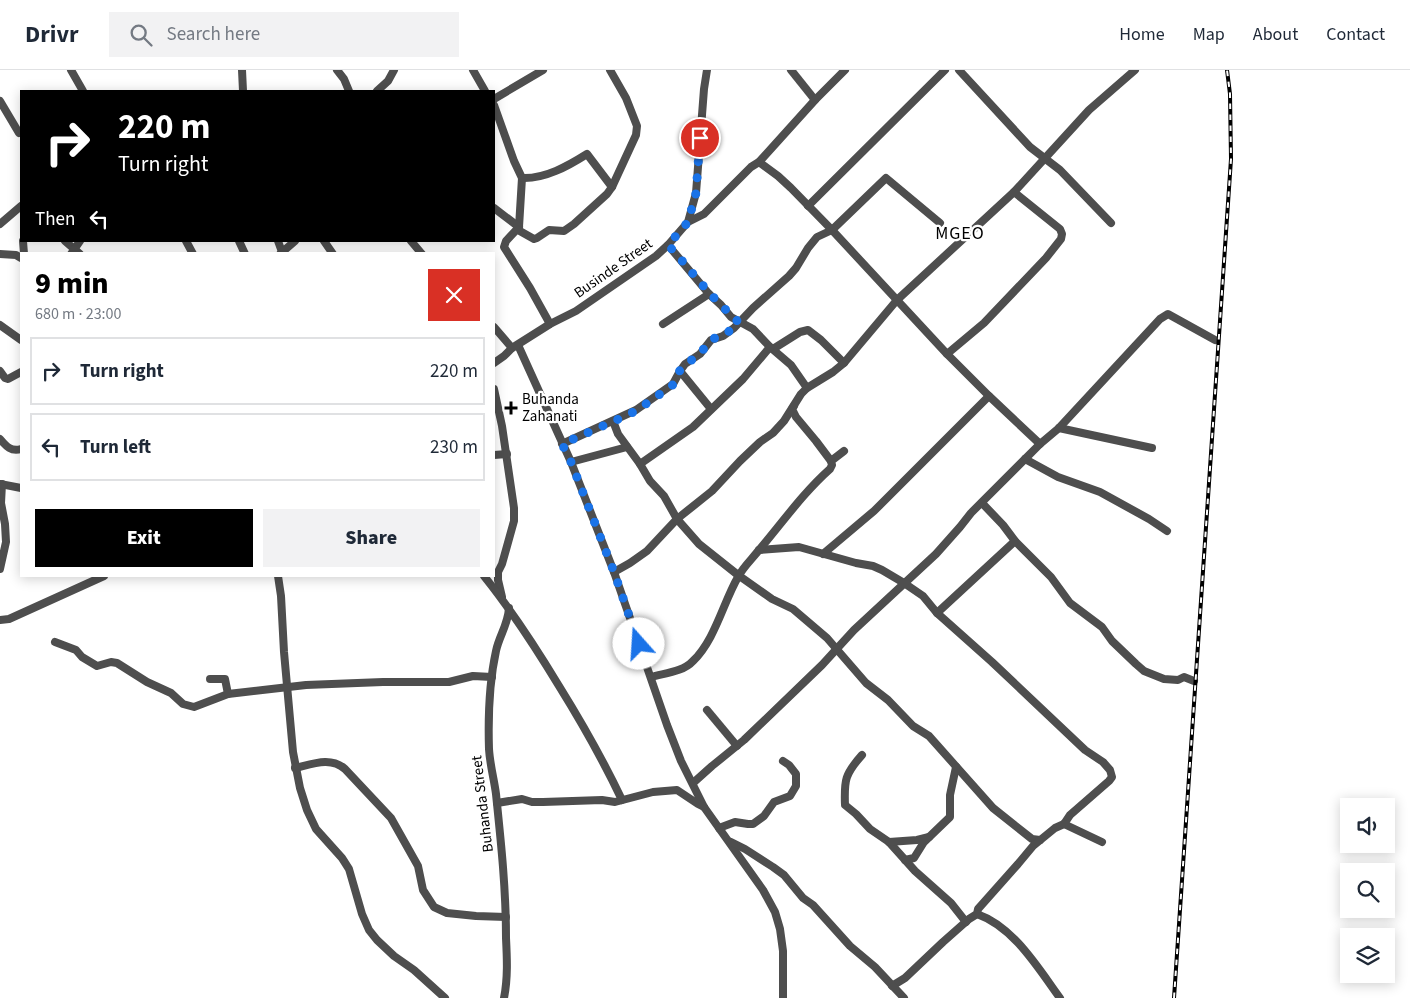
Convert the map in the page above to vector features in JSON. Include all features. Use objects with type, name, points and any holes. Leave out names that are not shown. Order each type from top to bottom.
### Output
[{"type":"street","points":[[71,70],[82,90]]},
{"type":"street","points":[[242,70],[243,90]]},
{"type":"street","points":[[337,70],[344,79],[349,90]]},
{"type":"street","points":[[378,90],[388,80],[394,70]]},
{"type":"street","points":[[473,70],[484,90]]},
{"type":"street","points":[[495,98],[543,70]]},
{"type":"street","points":[[495,209],[534,239],[549,230],[564,231],[607,194],[636,136],[637,126],[626,98],[610,70]]},
{"type":"street","name":"Businde Street","points":[[495,362],[515,346],[550,324],[576,311],[656,256],[688,222],[697,186],[707,70]]},
{"type":"street","points":[[791,70],[815,100]]},
{"type":"street","points":[[688,222],[704,214],[751,167],[759,162],[845,70]]},
{"type":"street","points":[[808,206],[945,70]]},
{"type":"street","points":[[959,70],[1030,147],[1060,170],[1111,224]]},
{"type":"street","points":[[614,572],[647,551],[676,521],[712,491],[760,442],[773,433],[784,421],[801,394],[844,362],[897,300],[1014,192],[1089,110],[1135,70]]},
{"type":"street","points":[[0,101],[18,133]]},
{"type":"street","points":[[495,108],[522,178],[519,229],[506,241],[504,247],[550,324]]},
{"type":"street","points":[[522,178],[554,171],[587,154],[612,187]]},
{"type":"street","points":[[759,162],[778,176],[832,230],[947,354],[1040,444]]},
{"type":"street","points":[[562,444],[639,408],[674,384],[680,370],[700,354],[710,340],[726,334],[789,276],[817,237],[832,230],[886,178],[940,223]]},
{"type":"street","points":[[947,354],[1002,306],[1061,239],[1060,229],[1014,192]]},
{"type":"street","points":[[0,224],[20,207]]},
{"type":"street","points":[[66,242],[77,249]]},
{"type":"street","points":[[282,252],[294,242]]},
{"type":"street","points":[[412,242],[420,252]]},
{"type":"street","points":[[668,245],[731,317],[753,329],[791,365],[807,388]]},
{"type":"street","points":[[0,254],[20,258]]},
{"type":"street","points":[[663,324],[709,294]]},
{"type":"street","points":[[692,783],[737,746],[822,665],[854,630],[936,554],[971,513],[1040,444],[1059,428],[1165,315],[1168,314],[1174,317],[1215,340]]},
{"type":"street","points":[[0,325],[20,339]]},
{"type":"street","points":[[495,328],[515,346],[571,462],[614,572],[681,761],[704,807],[770,901],[775,912],[783,951],[783,998]]},
{"type":"street","points":[[640,464],[693,427],[772,348],[800,332],[808,330],[844,362]]},
{"type":"street","points":[[680,370],[710,409]]},
{"type":"street","points":[[0,371],[8,379],[20,373]]},
{"type":"street","points":[[495,394],[507,454],[514,508],[514,521],[502,564],[495,572]]},
{"type":"street","points":[[823,554],[874,511],[989,396]]},
{"type":"street","points":[[651,677],[684,668],[692,663],[712,634],[738,576],[804,496],[830,469],[831,461],[796,417],[792,409],[794,404]]},
{"type":"street","points":[[784,421],[796,417]]},
{"type":"street","points":[[612,421],[618,434],[673,510],[676,521],[699,544],[738,576],[772,599],[793,609],[837,648],[866,683],[888,700],[913,726],[929,736],[992,808],[1032,839],[1040,840]]},
{"type":"street","points":[[1059,428],[1152,448]]},
{"type":"street","points":[[0,439],[10,449],[20,449]]},
{"type":"street","points":[[571,462],[627,447]]},
{"type":"street","points":[[831,461],[844,451]]},
{"type":"street","points":[[495,455],[507,454]]},
{"type":"street","points":[[1025,459],[1058,477],[1100,492],[1167,531]]},
{"type":"street","points":[[0,569],[6,542],[5,524],[0,503],[1,484],[20,488]]},
{"type":"street","points":[[982,503],[1015,541],[1051,577],[1070,603],[1100,625],[1118,648],[1144,671],[1164,678],[1178,680],[1184,677],[1194,681]]},
{"type":"street","points":[[937,613],[1015,541]]},
{"type":"street","points":[[759,550],[799,547],[882,570],[904,583],[923,596],[937,613],[1085,750],[1108,766],[1112,777],[1110,781],[1070,815],[1064,824],[1055,828],[1033,846],[978,909],[977,914],[943,942],[905,978],[892,986]]},
{"type":"street","points":[[0,620],[9,619],[102,577]]},
{"type":"street","points":[[278,577],[296,768],[307,810],[316,829],[337,851],[349,870],[362,914],[369,930],[394,956],[414,970],[445,998]]},
{"type":"street","points":[[491,577],[502,599],[526,632],[604,761],[622,800]]},
{"type":"street","points":[[493,577],[498,580],[502,599]]},
{"type":"street","name":"Buhanda Street","points":[[504,998],[508,973],[506,917],[502,850],[496,792],[491,772],[489,750],[489,711],[496,649],[508,622],[509,608]]},
{"type":"street","points":[[55,642],[76,650],[82,657],[97,666],[111,662],[117,663],[147,682],[171,693],[183,704],[194,707],[228,694],[288,687],[336,683],[449,682],[473,676],[492,677]]},
{"type":"street","points":[[210,679],[225,679],[228,694]]},
{"type":"street","points":[[707,710],[737,746]]},
{"type":"street","points":[[862,755],[847,775],[845,806],[856,814],[870,829],[890,842],[915,871],[952,903],[966,922]]},
{"type":"street","points":[[719,828],[735,822],[753,824],[764,816],[774,802],[790,796],[796,786],[796,774],[783,761]]},
{"type":"street","points":[[296,768],[334,762],[340,764],[345,769],[391,818],[418,866],[423,890],[434,907],[447,912],[476,916],[506,917]]},
{"type":"street","points":[[904,860],[914,858],[924,842],[950,818],[949,802],[956,767]]},
{"type":"street","points":[[497,803],[522,799],[532,802],[602,800],[611,802],[653,792],[677,790],[704,807]]},
{"type":"street","points":[[1064,824],[1102,842]]},
{"type":"street","points":[[890,842],[929,837]]},
{"type":"street","points":[[729,841],[745,849],[784,875],[850,946],[904,998]]},
{"type":"street","points":[[977,914],[992,920],[1014,939],[1060,998]]},
{"type":"railway","points":[[1174,998],[1231,159],[1230,94],[1227,70]]},
{"type":"place","name":"Buhanda Zahanati","points":[[511,408]]},
{"type":"district","name":"MGEO","points":[[960,233]]},
{"type":"route","points":[[639,644],[614,572],[571,462],[562,444],[630,414],[649,402],[674,384],[680,370],[700,354],[710,340],[723,336],[739,322],[731,317],[709,294],[668,245],[688,222],[693,206],[698,179],[700,138]]}]
